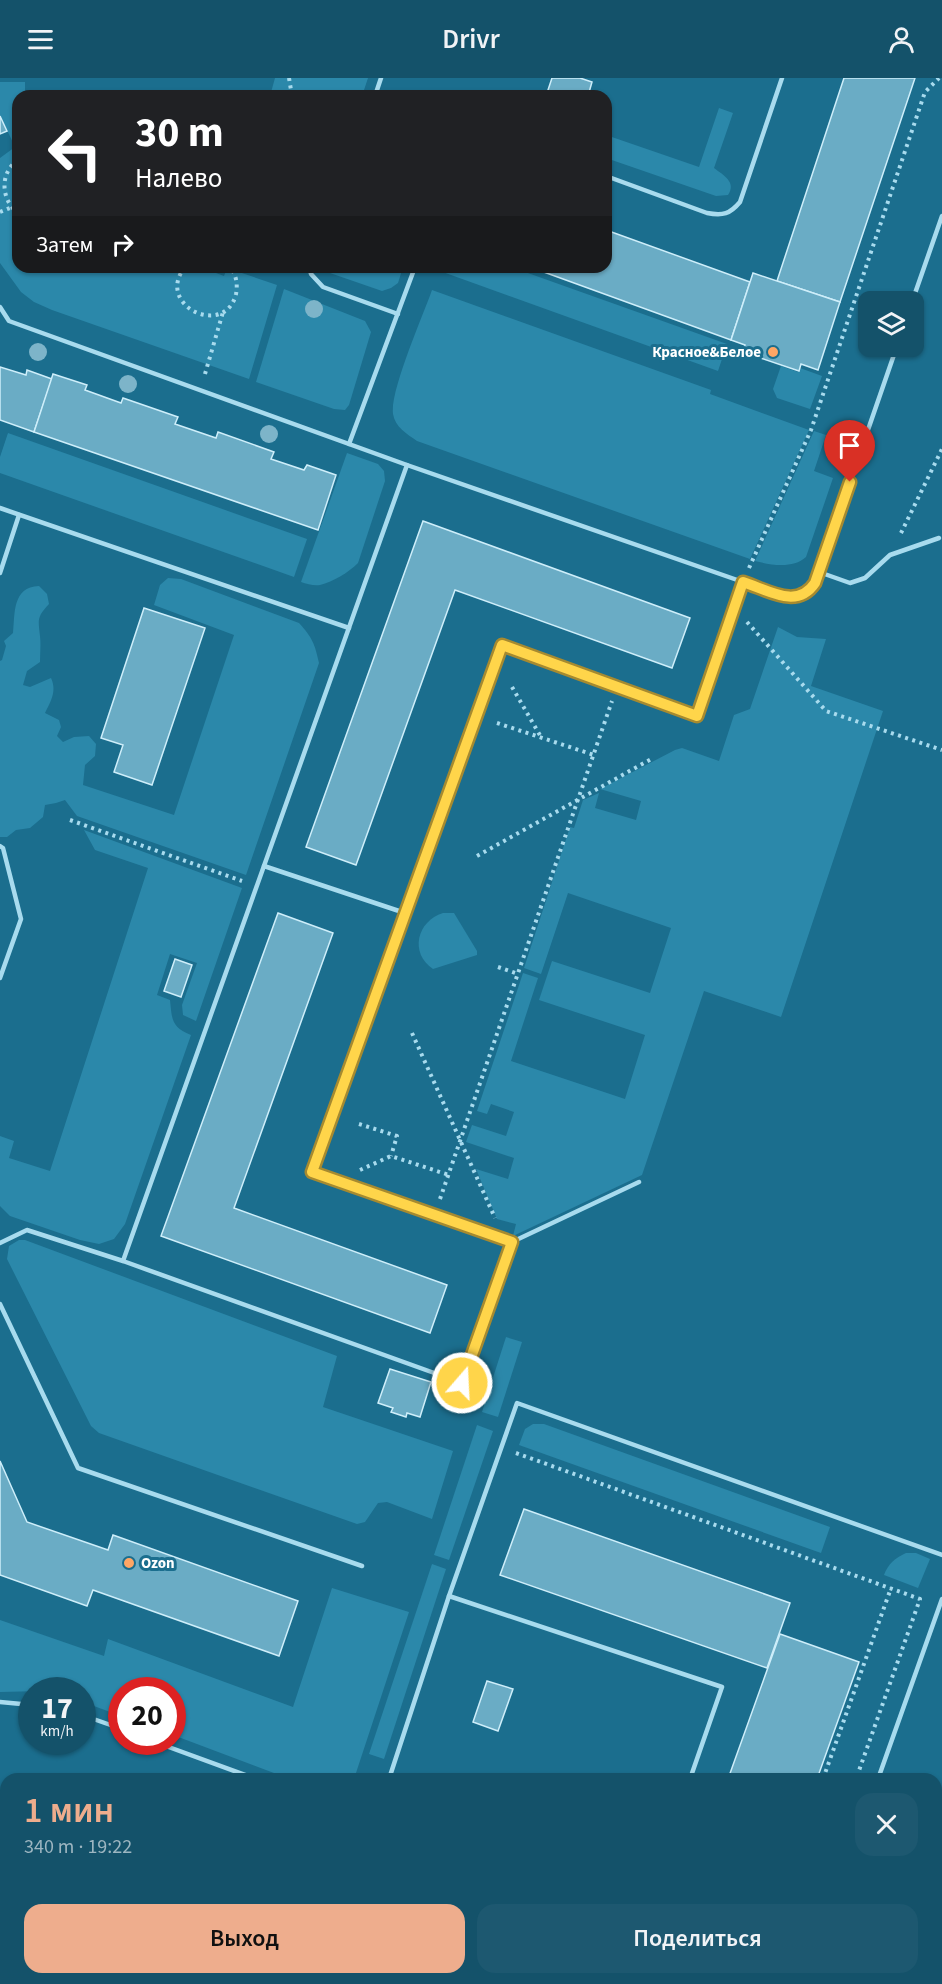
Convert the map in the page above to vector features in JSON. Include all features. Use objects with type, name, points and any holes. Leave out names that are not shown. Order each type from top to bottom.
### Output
[{"type":"lane","points":[[612,178],[707,213],[719,215],[731,212],[740,202],[782,78]]},
{"type":"lane","points":[[916,291],[942,216]]},
{"type":"lane","points":[[311,273],[323,287],[398,314]]},
{"type":"lane","points":[[349,444],[413,273]]},
{"type":"lane","points":[[0,307],[9,321],[407,465],[790,598],[800,597],[809,592],[815,583],[893,357]]},
{"type":"lane","points":[[123,1262],[407,465]]},
{"type":"lane","points":[[0,508],[349,628]]},
{"type":"lane","points":[[0,573],[19,515]]},
{"type":"lane","points":[[819,572],[850,583],[865,578],[890,555],[939,538]]},
{"type":"lane","points":[[639,1182],[512,1242],[312,1172],[502,645],[697,716],[743,582]]},
{"type":"lane","points":[[0,846],[3,848],[21,919],[0,978]]},
{"type":"lane","points":[[264,866],[405,913]]},
{"type":"lane","points":[[0,1243],[27,1230],[462,1383],[512,1242]]},
{"type":"lane","points":[[0,1304],[78,1468],[362,1566]]},
{"type":"lane","points":[[392,1773],[449,1596],[517,1403],[942,1555]]},
{"type":"lane","points":[[449,1596],[722,1687],[692,1773]]},
{"type":"lane","points":[[880,1773],[942,1599]]},
{"type":"lane","points":[[0,1702],[18,1704]]},
{"type":"lane","points":[[186,1753],[240,1773]]},
{"type":"path","points":[[743,582],[811,430],[926,92],[939,78]]},
{"type":"path","points":[[0,212],[10,208],[1,190],[5,170],[12,163]]},
{"type":"path","points":[[182,273],[178,290],[187,308],[205,316],[223,311]]},
{"type":"path","points":[[201,391],[223,311],[235,297],[237,288],[233,273]]},
{"type":"path","points":[[890,555],[942,449]]},
{"type":"path","points":[[735,608],[826,711],[942,750]]},
{"type":"path","points":[[512,687],[542,738]]},
{"type":"path","points":[[435,1215],[617,687]]},
{"type":"path","points":[[497,723],[594,755]]},
{"type":"path","points":[[477,856],[653,758]]},
{"type":"path","points":[[70,820],[257,886]]},
{"type":"path","points":[[498,967],[518,974]]},
{"type":"path","points":[[412,1033],[505,1240]]},
{"type":"path","points":[[360,1124],[397,1136],[391,1156]]},
{"type":"path","points":[[338,1181],[391,1156],[449,1175]]},
{"type":"path","points":[[501,1448],[920,1599],[858,1773]]},
{"type":"path","points":[[825,1773],[891,1588]]},
{"type":"shaded area","points":[[275,78],[368,78],[364,90],[272,90]]},
{"type":"shaded area","points":[[0,82],[25,82],[25,90],[12,90],[12,141],[0,115]]},
{"type":"shaded area","points":[[719,108],[733,113],[714,168],[730,183],[728,195],[716,196],[612,160],[612,137],[699,167]]},
{"type":"shaded area","points":[[12,149],[12,273],[216,273],[224,276],[225,273],[242,273],[277,285],[249,379],[52,310],[34,302],[21,292],[0,263],[0,158]]},
{"type":"shaded area","points":[[330,273],[401,273],[398,283],[382,291]]},
{"type":"shaded area","points":[[446,273],[528,273],[727,344],[718,371]]},
{"type":"shaded area","points":[[284,289],[365,321],[371,332],[349,405],[345,410],[334,409],[256,382]]},
{"type":"shaded area","points":[[432,290],[711,390],[710,394],[809,430],[750,559],[417,441],[406,433],[394,419],[393,403],[408,353]]},
{"type":"shaded area","points":[[781,366],[798,372],[800,368],[822,376],[810,409],[777,398],[773,389]]},
{"type":"shaded area","points":[[814,431],[826,435],[814,471],[833,478],[806,557],[788,565],[755,561]]},
{"type":"shaded area","points":[[8,433],[307,539],[294,577],[0,473],[0,457]]},
{"type":"shaded area","points":[[347,453],[378,464],[384,471],[385,481],[358,563],[325,584],[315,585],[301,582]]},
{"type":"shaded area","points":[[168,578],[181,579],[299,623],[310,637],[318,656],[319,663],[246,875],[77,816],[65,800],[45,805],[43,817],[30,828],[16,830],[7,837],[0,837],[0,661],[6,646],[4,641],[13,633],[19,596],[30,588],[39,586],[47,594],[49,604],[39,618],[40,662],[27,671],[23,685],[30,687],[51,678],[53,692],[45,713],[59,720],[61,727],[57,736],[63,742],[74,737],[89,736],[96,744],[95,756],[85,765],[83,785],[174,815],[234,635],[154,605],[160,585]]},
{"type":"shaded area","points":[[778,627],[797,637],[826,639],[811,686],[883,711],[781,1017],[704,991],[642,1175],[513,1236],[516,1224],[497,1219],[476,1169],[508,1179],[514,1158],[466,1142],[472,1125],[506,1136],[514,1112],[491,1104],[487,1114],[477,1111],[523,973],[538,978],[511,1061],[625,1099],[645,1035],[539,1000],[552,961],[650,993],[671,928],[568,893],[541,974],[524,968],[570,827],[574,828],[583,800],[599,793],[595,808],[636,820],[641,801],[600,789],[675,750],[682,748],[719,761],[734,715],[750,709]]},
{"type":"shaded area","points":[[84,830],[242,888],[196,1021],[183,1015],[182,1005],[197,963],[170,954],[157,995],[170,1000],[174,1022],[180,1029],[191,1035],[125,1224],[114,1239],[99,1244],[80,1240],[10,1216],[0,1206],[0,1136],[14,1141],[9,1158],[50,1171],[148,868],[95,850]]},
{"type":"shaded area","points":[[443,913],[454,913],[477,951],[477,955],[433,969],[421,955],[419,938],[427,923]]},
{"type":"shaded area","points":[[19,1240],[25,1240],[337,1356],[323,1407],[453,1451],[432,1519],[387,1502],[378,1503],[365,1522],[357,1524],[99,1433],[91,1426],[7,1259],[9,1246]]},
{"type":"shaded area","points":[[506,1337],[522,1342],[498,1417],[482,1412]]},
{"type":"shaded area","points":[[533,1424],[544,1424],[830,1527],[821,1553],[519,1445],[525,1429]]},
{"type":"shaded area","points":[[477,1425],[493,1431],[449,1560],[434,1555]]},
{"type":"shaded area","points":[[906,1553],[916,1553],[930,1559],[918,1588],[884,1575],[892,1562]]},
{"type":"shaded area","points":[[432,1564],[446,1569],[384,1759],[369,1754]]},
{"type":"shaded area","points":[[332,1588],[409,1612],[356,1773],[274,1773],[186,1740],[186,1677],[108,1677],[108,1711],[96,1707],[96,1677],[18,1677],[18,1692],[0,1692],[0,1620],[104,1656],[108,1639],[293,1707]]},
{"type":"building","points":[[552,78],[580,78],[592,82],[590,90],[548,90]]},
{"type":"building","points":[[844,78],[915,78],[840,302],[777,281]]},
{"type":"building","points":[[0,116],[7,131],[0,134]]},
{"type":"building","points":[[612,232],[750,282],[731,340],[547,273],[612,273]]},
{"type":"building","points":[[753,273],[840,302],[818,370],[801,364],[799,371],[743,352],[745,345],[731,340]]},
{"type":"building","points":[[0,367],[26,375],[27,370],[52,379],[34,432],[0,420]]},
{"type":"building","points":[[53,374],[87,385],[85,390],[121,403],[123,398],[178,417],[175,424],[216,438],[218,432],[274,452],[271,459],[304,470],[307,465],[336,475],[318,530],[34,432]]},
{"type":"building","points":[[423,521],[690,618],[672,668],[455,590],[356,865],[306,847]]},
{"type":"building","points":[[144,608],[205,628],[152,785],[114,772],[123,745],[101,738]]},
{"type":"building","points":[[278,913],[333,933],[234,1208],[447,1285],[430,1333],[161,1236]]},
{"type":"building","points":[[175,959],[192,965],[181,997],[164,991]]},
{"type":"building","points":[[390,1369],[431,1382],[420,1417],[407,1413],[406,1417],[391,1412],[393,1408],[378,1403]]},
{"type":"building","points":[[0,1461],[27,1522],[108,1550],[113,1535],[298,1601],[279,1656],[93,1590],[87,1606],[0,1575]]},
{"type":"building","points":[[524,1509],[790,1603],[767,1668],[500,1575]]},
{"type":"building","points":[[780,1634],[859,1662],[819,1773],[730,1773]]},
{"type":"building","points":[[487,1681],[513,1689],[498,1731],[473,1722]]},
{"type":"place","name":"Красное&Белое","points":[[773,352]]},
{"type":"place","name":"Ozon","points":[[129,1563]]},
{"type":"route","points":[[462,1383],[512,1242],[312,1172],[502,645],[697,716],[743,582],[790,598],[800,597],[809,592],[815,583],[850,482]]}]
